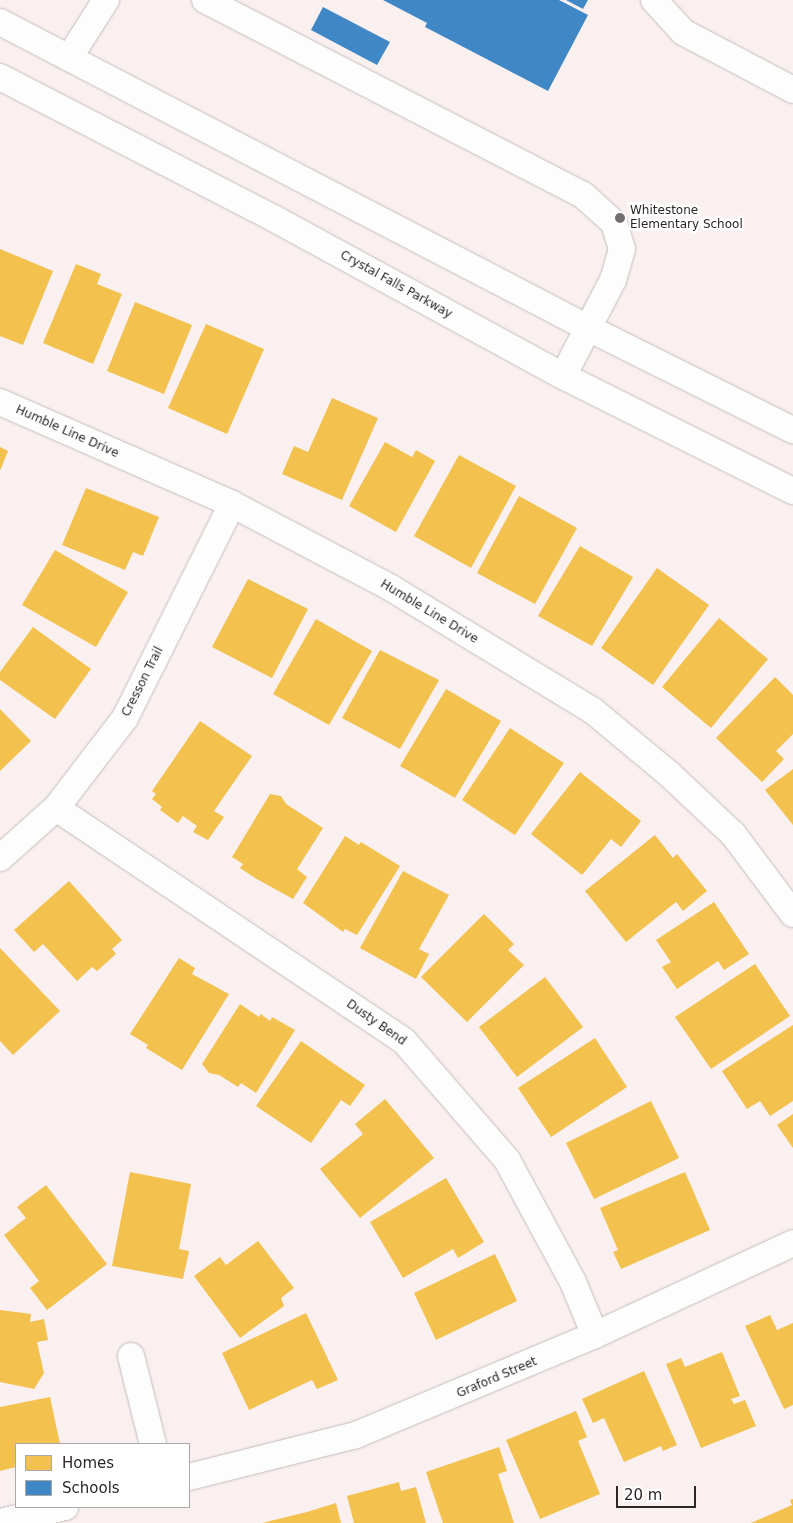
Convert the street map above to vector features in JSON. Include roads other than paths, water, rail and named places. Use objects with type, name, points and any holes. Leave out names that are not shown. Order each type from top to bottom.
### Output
[{"type":"street","points":[[69,58],[106,0]]},
{"type":"street","points":[[205,0],[583,195],[614,223],[622,249],[613,280],[590,329],[564,376]]},
{"type":"street","points":[[654,0],[683,32],[793,90]]},
{"type":"street","points":[[0,22],[590,329],[793,430]]},
{"type":"street","name":"Crystal Falls Parkway","points":[[0,77],[275,219],[564,376],[793,491]]},
{"type":"street","name":"Humble Line Drive","points":[[0,402],[232,504],[391,588],[592,710],[668,773],[733,834],[793,914]]},
{"type":"street","name":"Cresson Trail","points":[[0,858],[56,808],[125,718],[232,504]]},
{"type":"street","name":"Dusty Bend","points":[[56,808],[404,1041],[507,1160],[573,1282],[596,1335]]},
{"type":"street","name":"Graford Street","points":[[190,1477],[356,1435],[596,1335],[793,1243]]},
{"type":"street","points":[[131,1356],[153,1443]]},
{"type":"street","points":[[0,1522],[61,1508]]},
{"type":"place","name":"Whitestone Elementary School","points":[[620,218]]}]
